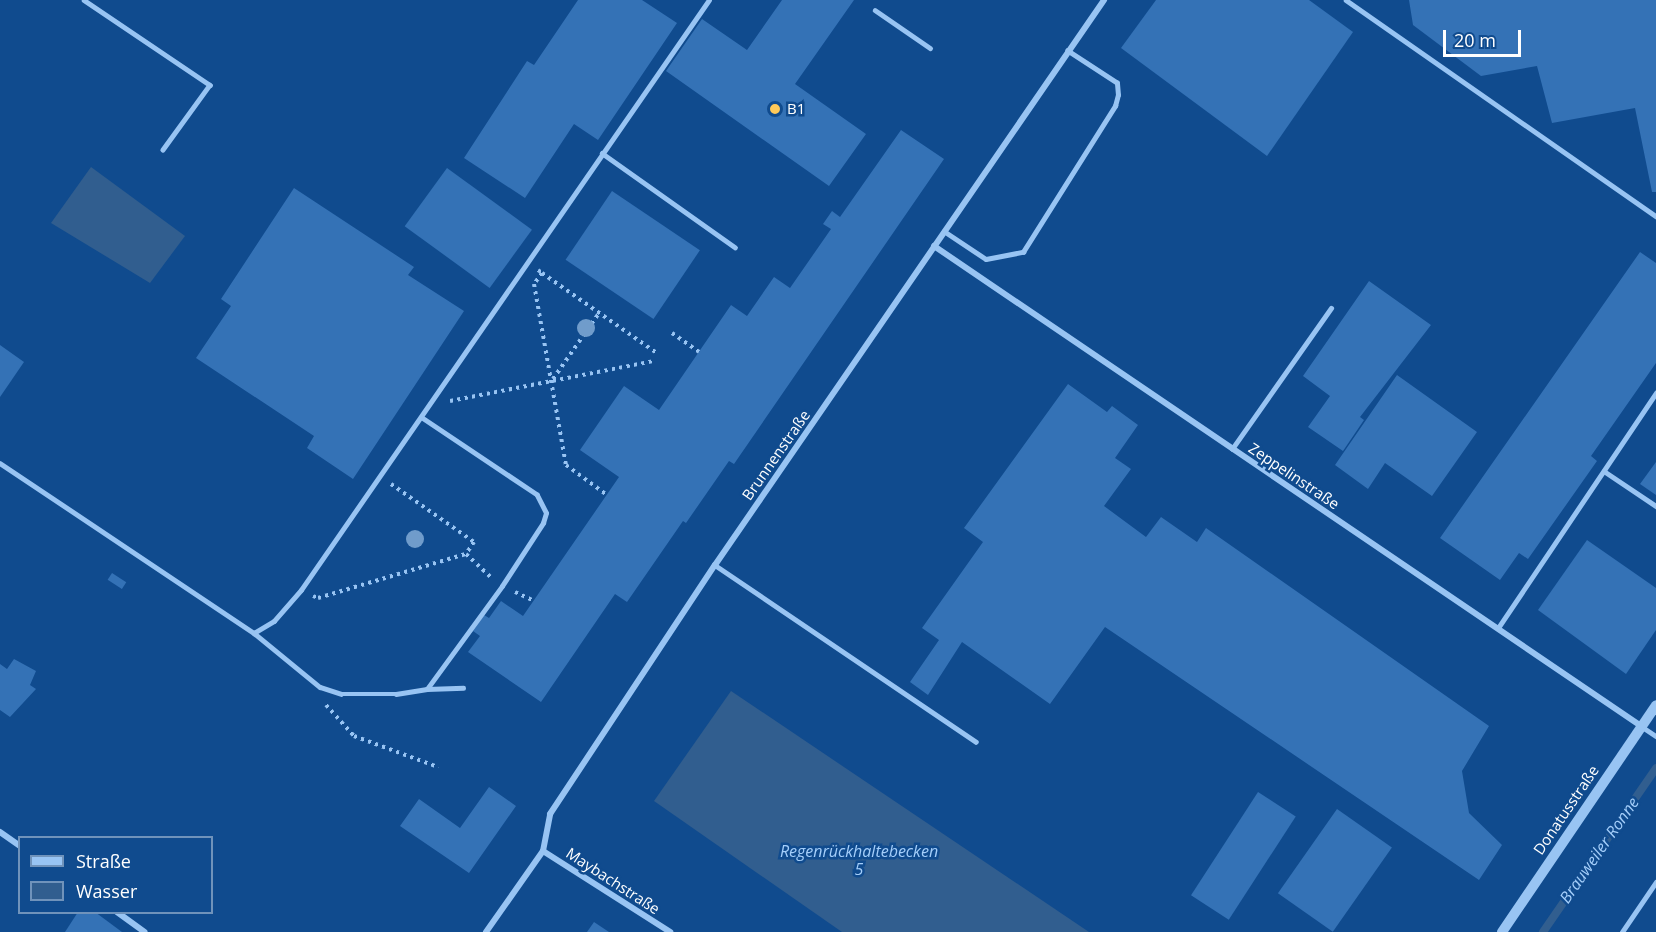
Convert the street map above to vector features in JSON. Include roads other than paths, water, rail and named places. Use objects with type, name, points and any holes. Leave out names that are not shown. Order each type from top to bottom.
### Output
[{"type":"street","name":"Brunnenstraße","points":[[486,932],[543,851],[549,814],[715,565],[1104,0]]},
{"type":"street","name":"Zeppelinstraße","points":[[934,246],[1641,726]]},
{"type":"street","name":"Donatusstraße","points":[[1502,932],[1656,705]]},
{"type":"street","points":[[0,832],[18,845]]},
{"type":"street","name":"Maybachstraße","points":[[543,851],[670,932]]},
{"type":"street","points":[[120,914],[145,932]]},
{"type":"lane","points":[[84,0],[210,85],[163,150]]},
{"type":"lane","points":[[254,633],[274,621],[302,591],[709,0]]},
{"type":"lane","points":[[1346,0],[1656,216]]},
{"type":"lane","points":[[875,10],[930,48]]},
{"type":"lane","points":[[944,231],[986,259],[1023,252],[1115,106],[1118,95],[1117,83],[1068,51]]},
{"type":"lane","points":[[602,153],[735,247]]},
{"type":"lane","points":[[1232,449],[1331,308]]},
{"type":"lane","points":[[1498,628],[1656,393]]},
{"type":"lane","points":[[422,418],[543,503],[543,523],[502,586],[427,689]]},
{"type":"lane","points":[[0,463],[254,633],[320,687],[341,694],[463,688]]},
{"type":"lane","points":[[1604,471],[1656,506]]},
{"type":"lane","points":[[715,565],[976,742]]},
{"type":"lane","points":[[1641,726],[1654,735]]},
{"type":"lane","points":[[1622,932],[1656,882]]},
{"type":"water","points":[[91,167],[185,236],[150,283],[51,223]]},
{"type":"water","name":"Regenrückhaltebecken 5","points":[[731,691],[1089,932],[842,932],[654,801]]},
{"type":"waterway","name":"Brauweiler Ronne","points":[[1543,932],[1656,768]]},
{"type":"place","name":"B1","points":[[775,109]]}]
